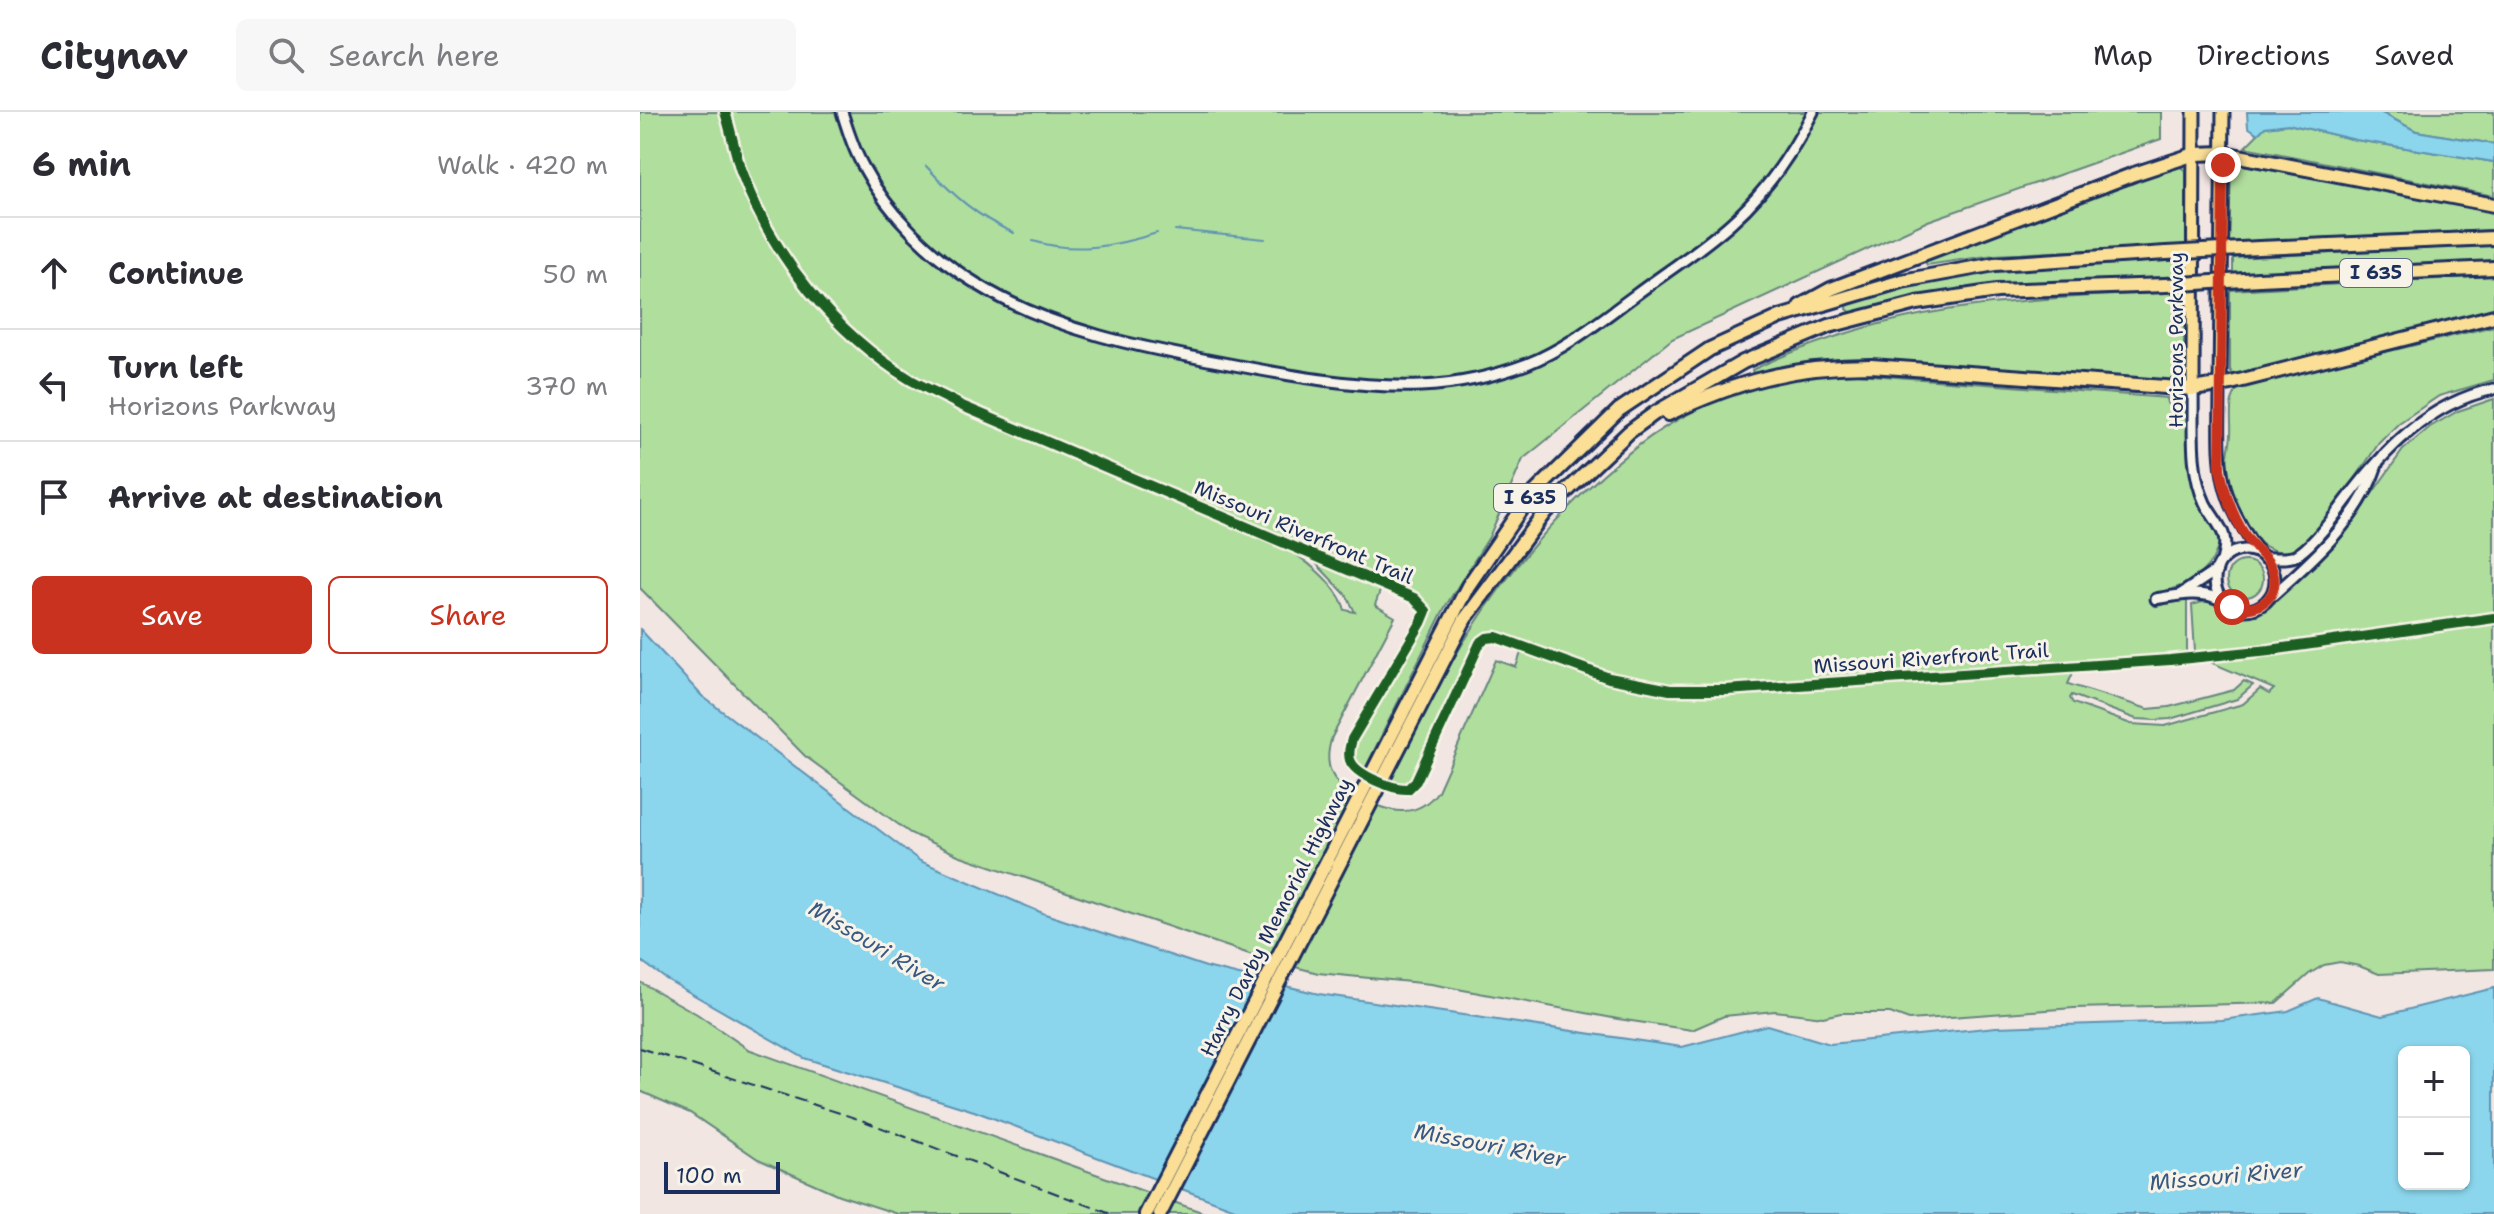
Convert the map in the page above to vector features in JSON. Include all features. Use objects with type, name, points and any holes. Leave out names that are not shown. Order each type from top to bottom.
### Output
[{"type":"highway","points":[[1780,317],[1831,289],[2134,174],[2195,154],[2223,153],[2494,205]]},
{"type":"highway","name":"Harry Darby Memorial Highway","points":[[1160,1214],[1382,770],[1468,586],[1527,500],[1619,410],[1710,349],[1780,317],[1902,281],[1995,264],[2494,238]]},
{"type":"highway","name":"Harry Darby Memorial Highway","points":[[1146,1214],[1465,619],[1545,512],[1629,432],[1655,413],[1743,362],[1829,326],[1917,303],[1997,291],[2494,268]]},
{"type":"highway","points":[[1629,432],[1699,399],[1787,371],[1871,366],[2193,389],[2220,385],[2494,316]]},
{"type":"main road","name":"Horizons Parkway","points":[[2193,389],[2194,112]]},
{"type":"main road","points":[[2220,385],[2223,112]]},
{"type":"street","points":[[842,112],[862,166],[900,220],[943,259],[977,284],[1031,312],[1078,330],[1182,355],[1338,382],[1413,386],[1472,378],[1527,364],[1581,335],[1732,223],[1799,140],[1813,112]]},
{"type":"street","points":[[2220,385],[2220,469],[2224,491],[2231,510],[2270,565],[2275,583],[2267,600]]},
{"type":"street","name":"Horizons Parkway","points":[[2193,389],[2198,484],[2223,529],[2225,553],[2220,565]]},
{"type":"street","points":[[2181,594],[2240,551],[2285,558],[2303,550],[2379,462],[2419,422],[2445,405],[2494,389]]},
{"type":"street","points":[[2156,599],[2181,594],[2211,596],[2241,610],[2251,609],[2267,600],[2318,554],[2350,516],[2370,488],[2379,462]]},
{"type":"street","points":[[2220,565],[2216,586],[2224,602]]},
{"type":"green space","points":[[640,112],[2161,112],[2161,139],[1928,221],[1672,339],[1523,459],[1489,537],[1445,607],[1365,769],[1353,761],[1354,745],[1428,615],[1428,607],[1419,598],[1319,556],[1304,538],[1280,539],[1278,544],[1308,563],[1327,581],[1345,610],[1355,612],[1347,596],[1311,558],[1381,588],[1375,605],[1395,617],[1332,737],[1328,756],[1330,769],[1344,788],[1381,807],[1411,810],[1430,800],[1438,791],[1496,660],[1516,667],[1524,644],[1494,633],[1480,637],[1414,779],[1402,786],[1390,782],[1459,650],[1515,569],[1570,506],[1633,450],[1698,409],[1751,388],[1845,373],[2167,398],[2171,406],[2177,400],[2188,415],[2191,471],[2196,495],[2218,533],[2220,543],[2212,561],[2193,582],[2154,595],[2156,606],[2187,600],[2187,652],[2078,661],[2068,684],[2148,709],[2169,707],[2234,690],[2244,681],[2253,685],[2237,699],[2170,719],[2156,720],[2136,719],[2072,695],[2070,698],[2073,703],[2131,724],[2165,726],[2243,704],[2260,689],[2269,694],[2274,689],[2205,660],[2195,652],[2192,605],[2203,602],[2204,598],[2239,615],[2257,614],[2269,608],[2345,532],[2403,450],[2430,427],[2458,411],[2494,399],[2494,969],[2379,974],[2340,962],[2324,965],[2309,974],[2276,1003],[2074,1008],[1909,1020],[1890,1013],[1841,1013],[1823,1017],[1775,1011],[1724,1016],[1692,1030],[1431,984],[1318,973],[1261,958],[958,855],[910,833],[805,756],[640,588]]},
{"type":"green space","points":[[2380,112],[2494,112],[2494,144],[2416,131]]},
{"type":"green space","points":[[2288,124],[2356,140],[2494,162],[2494,196],[2245,147],[2265,127]]},
{"type":"green space","points":[[2231,163],[2494,211],[2494,230],[2229,242]]},
{"type":"green space","points":[[2179,166],[2186,171],[2186,245],[1994,255],[1927,265],[1925,261]]},
{"type":"green space","points":[[2494,245],[2494,261],[2233,274],[2233,258]]},
{"type":"green space","points":[[2181,260],[2181,276],[2018,285],[1853,314],[1847,309],[1848,302],[1901,285],[1990,271]]},
{"type":"green space","points":[[2494,276],[2494,311],[2237,374],[2232,374],[2230,369],[2230,290]]},
{"type":"green space","points":[[2184,292],[2184,377],[2177,381],[1842,359],[1807,362],[1753,373],[1752,370],[1859,329],[1911,316],[2017,301]]},
{"type":"green space","points":[[2494,326],[2494,380],[2439,396],[2399,423],[2379,443],[2335,509],[2300,547],[2286,552],[2273,550],[2250,532],[2234,505],[2226,478],[2231,404],[2239,387]]},
{"type":"green space","points":[[2245,561],[2258,566],[2263,579],[2258,592],[2245,597],[2232,592],[2227,579],[2232,566]]},
{"type":"green space","points":[[640,982],[697,1014],[748,1049],[1207,1214],[898,1214],[839,1195],[758,1159],[690,1113],[640,1091]]},
{"type":"water","points":[[2247,112],[2380,112],[2416,131],[2494,144],[2494,162],[2356,140],[2288,124],[2265,127],[2258,134],[2248,127]]},
{"type":"water","name":"Missouri River","points":[[640,629],[702,696],[920,861],[1045,914],[1206,967],[1319,994],[1682,1047],[1767,1025],[1830,1044],[1996,1027],[2222,1020],[2288,1011],[2318,998],[2382,1016],[2494,988],[2494,1214],[1248,1214],[974,1111],[804,1058],[666,979],[640,960]]},
{"type":"pier","points":[[1259,976],[1287,982],[1179,1193],[1153,1183]]},
{"type":"waterway","points":[[926,166],[966,204],[1014,233]]},
{"type":"waterway","points":[[1175,230],[1265,239]]},
{"type":"waterway","points":[[1033,241],[1080,248],[1126,242],[1157,233]]},
{"type":"railway","points":[[640,1048],[861,1120],[1111,1214]]},
{"type":"cycle path","name":"Missouri Riverfront Trail","points":[[725,112],[741,171],[754,202],[788,262],[832,316],[883,361],[911,380],[960,405],[1414,598],[1426,611],[1421,623],[1352,739],[1350,750],[1353,766],[1394,787],[1408,789],[1416,781],[1480,643],[1487,638],[1496,637],[1609,678],[1670,690],[1726,690],[2170,660],[2270,650],[2494,618]]},
{"type":"route","points":[[2223,165],[2220,469],[2231,510],[2245,535],[2270,565],[2275,583],[2273,592],[2260,606],[2241,610],[2232,607]]}]
